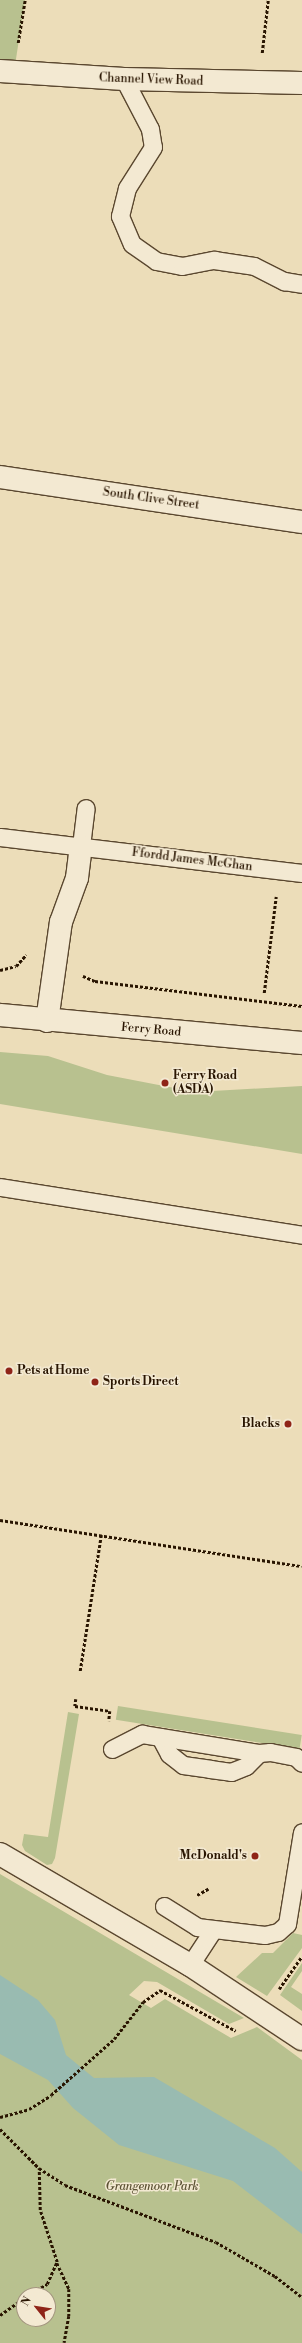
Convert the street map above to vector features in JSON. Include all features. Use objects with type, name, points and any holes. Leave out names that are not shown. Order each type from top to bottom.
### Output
[{"type":"street","name":"Channel View Road","points":[[7,72],[124,79],[302,83]]},
{"type":"street","name":"South Clive Street","points":[[0,477],[302,522]]},
{"type":"street","points":[[47,1021],[61,922],[77,878],[81,846]]},
{"type":"street","name":"Ferry Road","points":[[0,1015],[47,1021],[302,1043]]},
{"type":"street","points":[[0,1854],[190,1965],[302,2039]]},
{"type":"lane","points":[[124,79],[150,129],[153,147],[127,188],[120,216],[132,244],[156,261],[182,266],[214,260],[254,266],[284,281],[302,284]]},
{"type":"lane","points":[[81,846],[86,808]]},
{"type":"lane","name":"Ffordd James McGhan","points":[[0,837],[302,873]]},
{"type":"lane","points":[[0,1187],[302,1235]]},
{"type":"lane","points":[[112,1749],[142,1734],[259,1753],[296,1757],[302,1763]]},
{"type":"lane","points":[[160,1737],[169,1754],[183,1765],[231,1772],[246,1766],[259,1753]]},
{"type":"lane","points":[[164,1906],[197,1927],[266,1935],[278,1932],[286,1924],[302,1832]]},
{"type":"lane","points":[[190,1965],[213,1930]]},
{"type":"path","points":[[7,72],[24,0]]},
{"type":"path","points":[[258,83],[268,0]]},
{"type":"path","points":[[264,993],[279,870]]},
{"type":"path","points":[[0,970],[16,966],[28,952]]},
{"type":"path","points":[[79,969],[82,976],[95,981],[302,1006]]},
{"type":"path","points":[[0,1520],[302,1566]]},
{"type":"path","points":[[80,1671],[101,1535]]},
{"type":"path","points":[[76,1699],[75,1706],[110,1711],[109,1718]]},
{"type":"path","points":[[274,1996],[302,1956]]},
{"type":"path","points":[[0,2117],[29,2109],[51,2095],[114,2039],[143,2002],[160,1990],[234,2032],[241,2029]]},
{"type":"path","points":[[0,2129],[39,2168],[65,2185],[97,2199],[216,2242],[275,2276],[302,2297]]},
{"type":"path","points":[[39,2168],[40,2210],[57,2262],[69,2289],[64,2343]]},
{"type":"path","points":[[42,2287],[47,2284],[57,2262]]},
{"type":"path","points":[[0,2315],[16,2304]]},
{"type":"green space","points":[[0,0],[25,0],[14,72],[0,71]]},
{"type":"green space","points":[[0,1052],[48,1056],[107,1075],[195,1092],[302,1086],[302,1154],[0,1104]]},
{"type":"green space","points":[[118,1706],[302,1735],[300,1749],[116,1720]]},
{"type":"green space","points":[[68,1712],[79,1714],[55,1858],[52,1864],[47,1865],[25,1851],[22,1845],[24,1834],[48,1837]]},
{"type":"green space","name":"Grangemoor Park","points":[[0,1874],[244,2018],[229,2024],[157,1982],[144,1981],[129,1995],[151,2008],[165,1999],[231,2038],[257,2027],[302,2060],[302,2343],[0,2343]]},
{"type":"green space","points":[[293,1933],[302,1935],[302,1948],[267,1996],[236,1977],[262,1953],[273,1953]]},
{"type":"green space","points":[[302,1963],[302,1971],[291,1987],[302,1994],[302,2011],[280,1995]]},
{"type":"water","points":[[0,1975],[38,2000],[55,2020],[66,2055],[94,2078],[154,2077],[275,2148],[302,2172],[302,2234],[233,2181],[119,2145],[73,2108],[48,2080],[0,2054]]},
{"type":"place","name":"Ferry Road (ASDA)","points":[[165,1083]]},
{"type":"place","name":"Pets at Home","points":[[9,1371]]},
{"type":"place","name":"Sports Direct","points":[[95,1382]]},
{"type":"place","name":"Blacks","points":[[288,1424]]},
{"type":"place","name":"McDonald's","points":[[255,1856]]}]
